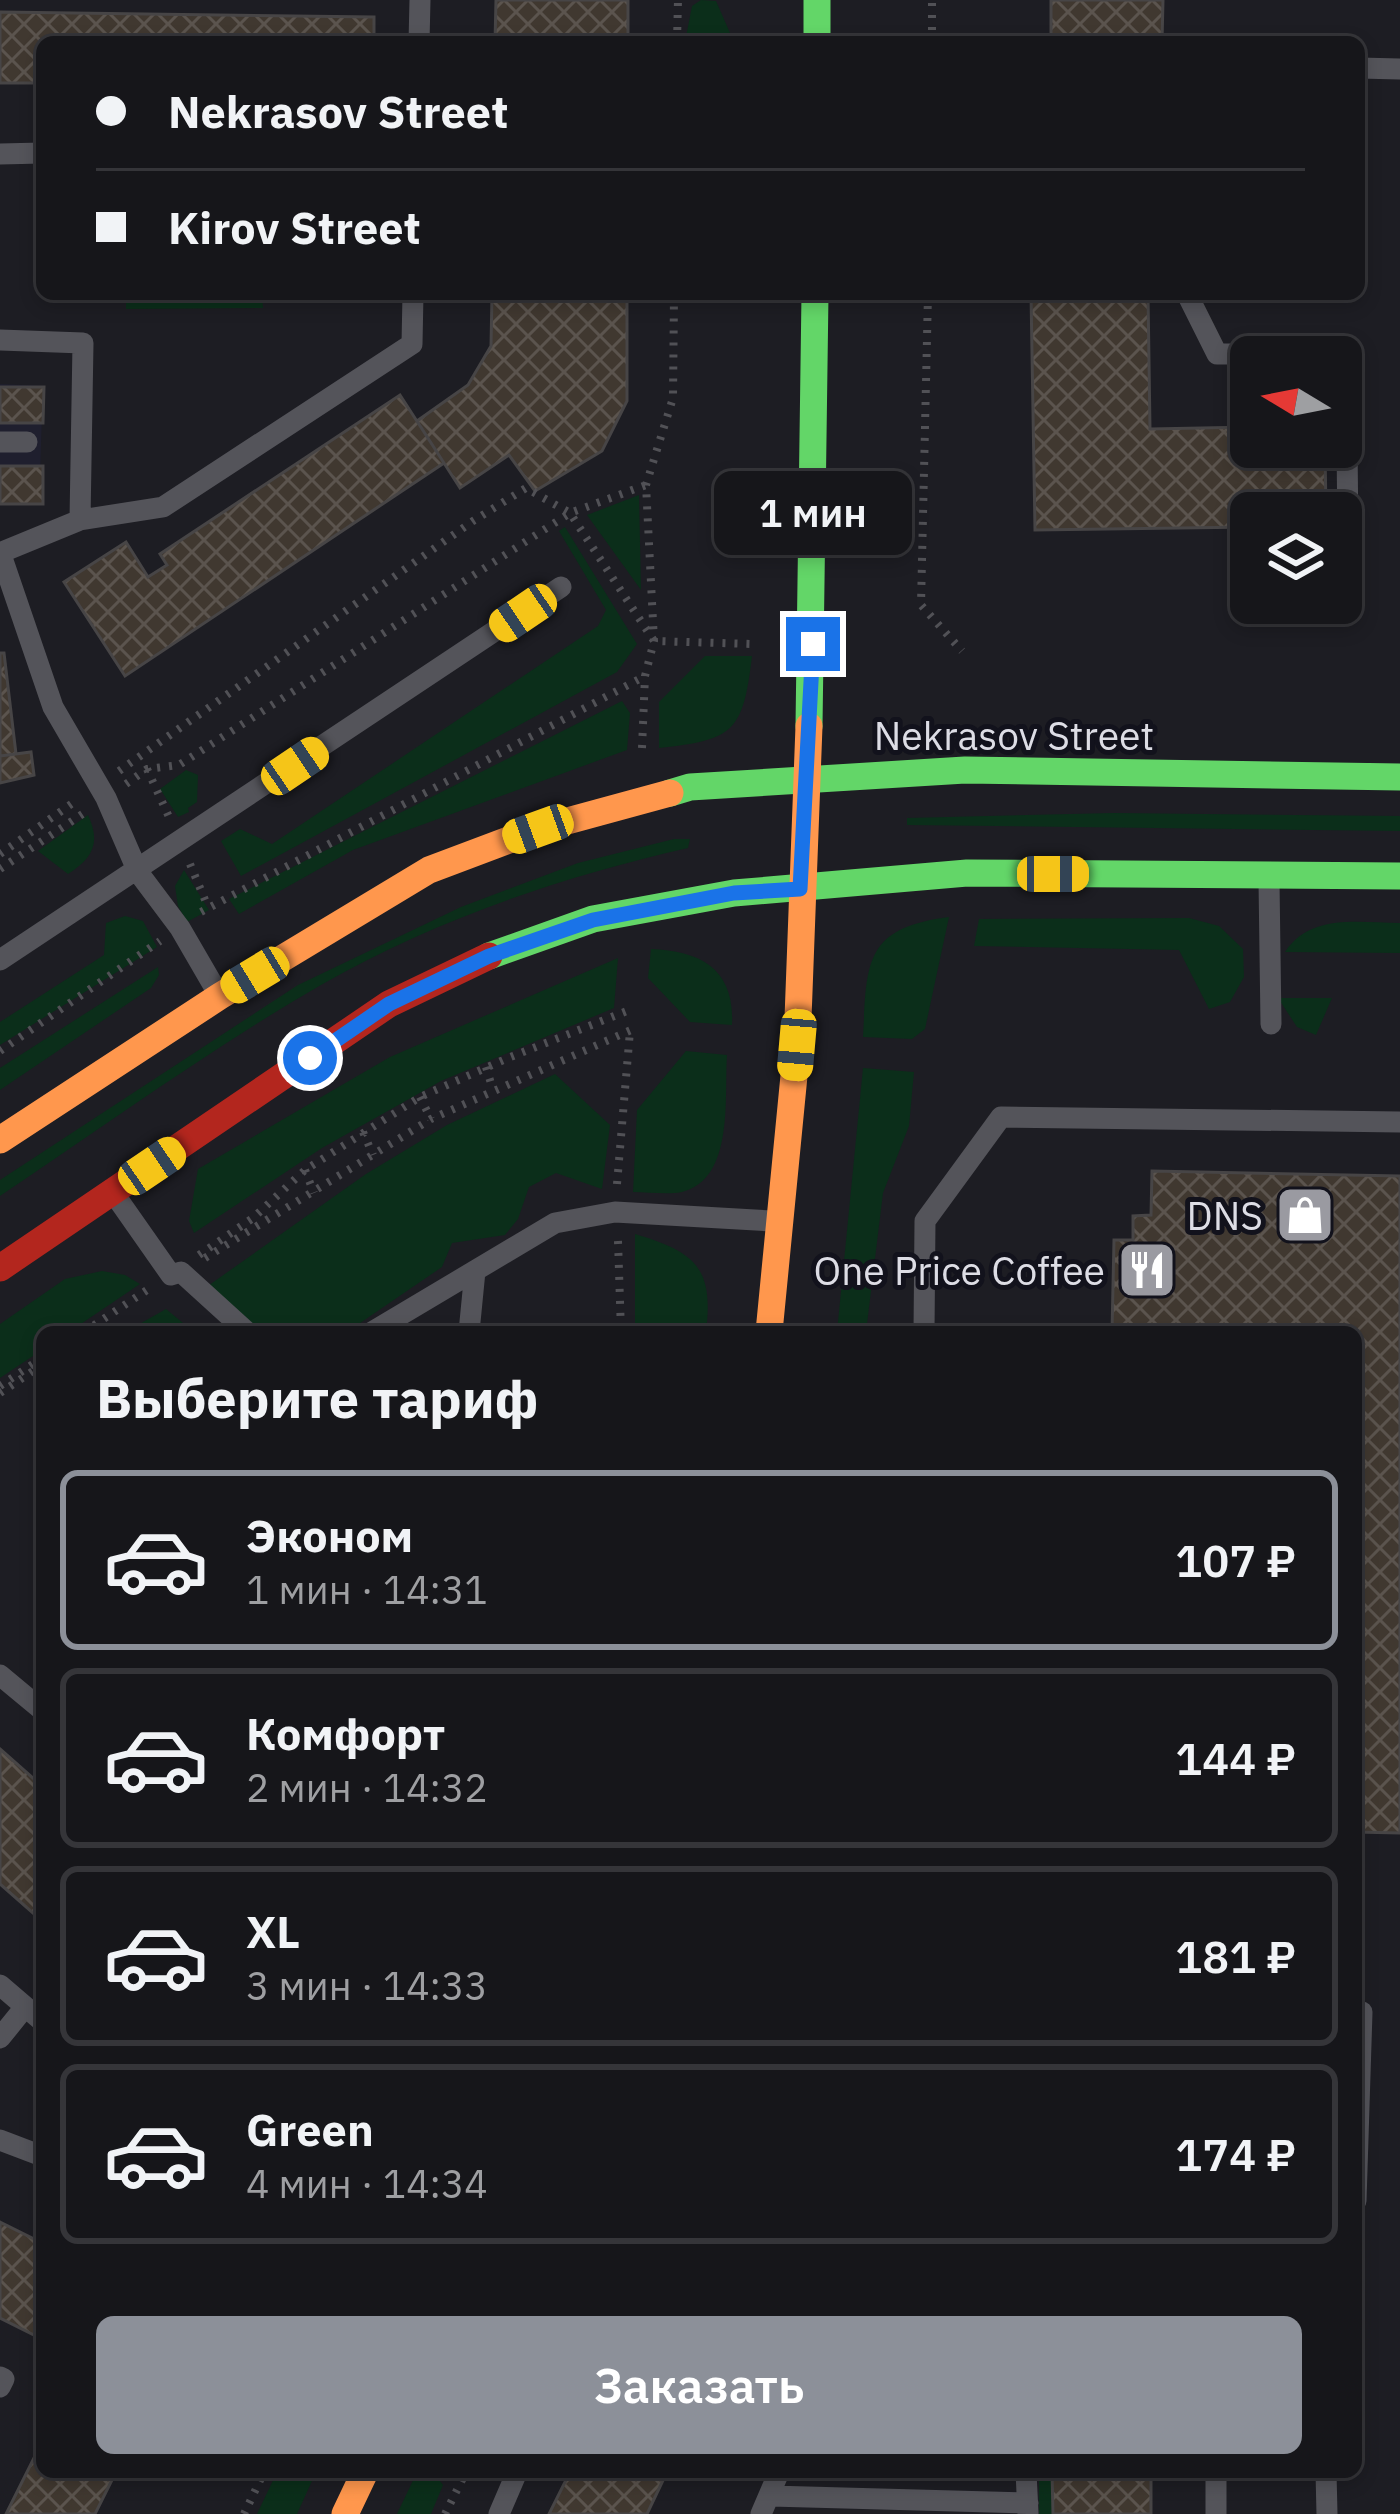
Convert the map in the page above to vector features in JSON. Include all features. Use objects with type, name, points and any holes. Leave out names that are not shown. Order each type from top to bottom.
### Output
[{"type":"main road","points":[[817,0],[817,36]]},
{"type":"main road","points":[[770,1326],[797,1045],[813,644],[815,300]]},
{"type":"main road","name":"Nekrasov Street","points":[[0,1140],[220,996],[430,870],[538,829],[690,787],[965,770],[1400,777]]},
{"type":"main road","points":[[0,1268],[389,1004],[489,956],[637,908],[734,893],[967,873],[1400,876]]},
{"type":"main road","points":[[345,2514],[362,2478]]},
{"type":"lane","points":[[419,36],[420,0]]},
{"type":"lane","points":[[1365,68],[1400,69]]},
{"type":"lane","points":[[0,154],[36,153]]},
{"type":"lane","points":[[220,996],[180,928],[138,872],[53,706],[1,552],[80,520],[164,507],[412,344],[413,300]]},
{"type":"lane","points":[[1190,300],[1216,354],[1346,354],[1348,492]]},
{"type":"lane","points":[[0,340],[83,343],[80,520]]},
{"type":"lane","points":[[0,442],[27,442]]},
{"type":"lane","points":[[0,961],[561,587]]},
{"type":"lane","points":[[1269,874],[1270,1024]]},
{"type":"lane","points":[[924,1326],[925,1221],[1001,1117],[1400,1122]]},
{"type":"lane","points":[[113,1193],[176,1273],[240,1326]]},
{"type":"lane","points":[[382,1326],[555,1223],[615,1212],[780,1222]]},
{"type":"lane","points":[[470,1326],[475,1270]]},
{"type":"lane","points":[[0,1675],[36,1705]]},
{"type":"lane","points":[[0,1985],[34,2014],[0,2038]]},
{"type":"lane","points":[[1362,2012],[1362,2077]]},
{"type":"lane","points":[[0,2140],[36,2154]]},
{"type":"lane","points":[[0,2377],[4,2379],[0,2387]]},
{"type":"lane","points":[[499,2514],[514,2478]]},
{"type":"lane","points":[[766,2505],[1028,2508],[1026,2478]]},
{"type":"lane","points":[[1216,2478],[1216,2514]]},
{"type":"lane","points":[[1326,2478],[1327,2514]]},
{"type":"path","points":[[677,36],[678,0]]},
{"type":"path","points":[[932,0],[932,36]]},
{"type":"path","points":[[642,768],[644,676],[654,641],[646,485],[673,398],[674,300]]},
{"type":"path","points":[[928,300],[921,604],[962,651]]},
{"type":"path","points":[[0,854],[147,769],[179,765],[570,513],[646,485]]},
{"type":"path","points":[[0,868],[473,520],[526,488],[570,513],[654,641]]},
{"type":"path","points":[[654,641],[751,644]]},
{"type":"path","points":[[0,1051],[208,907],[644,676]]},
{"type":"path","points":[[99,1326],[246,1222],[305,1170],[420,1097],[632,1009]]},
{"type":"path","points":[[96,1326],[431,1119],[631,1030]]},
{"type":"path","points":[[553,1041],[556,1064]]},
{"type":"path","points":[[486,1067],[493,1090]]},
{"type":"path","points":[[420,1097],[431,1119]]},
{"type":"path","points":[[363,1132],[373,1155]]},
{"type":"path","points":[[305,1170],[314,1193]]},
{"type":"path","points":[[246,1222],[259,1227]]},
{"type":"path","points":[[106,1318],[117,1316]]},
{"type":"path","points":[[1,1390],[36,1366]]},
{"type":"path","points":[[244,2514],[261,2478]]},
{"type":"path","points":[[445,2514],[463,2478]]},
{"type":"shaded area","points":[[0,384],[43,386],[39,505],[0,504]]},
{"type":"green space","points":[[701,0],[716,1],[731,36],[686,36],[692,6]]},
{"type":"green space","points":[[126,300],[262,300],[263,308],[126,309]]},
{"type":"green space","points":[[639,495],[641,590],[587,515]]},
{"type":"green space","points":[[565,527],[637,644],[617,672],[241,876],[221,841],[240,829],[272,844],[598,626],[606,610],[559,531]]},
{"type":"green space","points":[[705,656],[752,656],[739,716],[731,727],[704,741],[659,748],[659,702]]},
{"type":"green space","points":[[622,701],[630,713],[627,750],[353,850],[239,914],[229,899]]},
{"type":"green space","points":[[186,770],[198,775],[197,802],[178,817],[160,789]]},
{"type":"green space","points":[[1114,813],[1400,816],[1400,831],[907,825],[907,818]]},
{"type":"green space","points":[[88,815],[94,834],[92,849],[68,874],[38,851]]},
{"type":"green space","points":[[690,839],[688,848],[499,903],[364,962],[239,1035],[0,1196],[0,1180],[298,985],[461,907],[578,863]]},
{"type":"green space","points":[[184,870],[209,910],[187,922],[175,886]]},
{"type":"green space","points":[[125,916],[143,921],[157,947],[0,1045],[0,1022],[104,955],[106,923]]},
{"type":"green space","points":[[949,917],[925,1029],[912,1039],[863,1037],[870,969],[885,940],[921,922]]},
{"type":"green space","points":[[1189,918],[1219,926],[1243,949],[1244,977],[1230,1002],[1209,1009],[1179,950],[974,946],[979,919]]},
{"type":"green space","points":[[1400,923],[1400,953],[1285,952],[1308,931],[1322,926]]},
{"type":"green space","points":[[651,949],[685,954],[711,967],[728,990],[732,1025],[690,1022],[648,978]]},
{"type":"green space","points":[[618,958],[614,1008],[441,1081],[322,1148],[194,1233],[189,1221],[198,1169],[390,1057]]},
{"type":"green space","points":[[158,967],[151,988],[0,1090],[0,1068]]},
{"type":"green space","points":[[1278,998],[1332,998],[1316,1035],[1297,1027]]},
{"type":"green space","points":[[686,1051],[727,1055],[719,1154],[699,1184],[682,1192],[633,1192],[637,1110]]},
{"type":"green space","points":[[863,1068],[914,1072],[909,1126],[883,1193],[867,1326],[838,1326]]},
{"type":"green space","points":[[555,1074],[610,1125],[602,1189],[556,1173],[529,1187],[518,1219],[505,1235],[452,1243],[442,1267],[356,1326],[248,1326],[205,1288],[366,1174],[447,1125]]},
{"type":"green space","points":[[635,1234],[673,1248],[696,1265],[707,1292],[708,1310],[707,1326],[635,1326]]},
{"type":"green space","points":[[102,1271],[125,1275],[140,1284],[78,1326],[36,1326],[36,1354],[0,1378],[0,1324],[65,1279]]},
{"type":"green space","points":[[166,1309],[187,1326],[136,1326]]},
{"type":"green space","points":[[274,2478],[313,2478],[297,2514],[257,2514]]},
{"type":"green space","points":[[414,2478],[438,2478],[443,2485],[431,2514],[397,2514]]},
{"type":"green space","points":[[1039,2478],[1055,2478],[1056,2514],[1039,2514]]},
{"type":"building","points":[[496,0],[628,0],[628,36],[495,36]]},
{"type":"building","points":[[1051,0],[1163,0],[1162,36],[1051,36]]},
{"type":"building","points":[[0,12],[374,17],[374,36],[36,36],[36,83],[0,83]]},
{"type":"building","points":[[492,300],[627,300],[627,401],[602,451],[535,491],[509,455],[460,488],[417,421],[468,385],[491,346]]},
{"type":"building","points":[[1031,300],[1148,300],[1150,429],[1230,427],[1230,468],[1325,468],[1326,492],[1230,492],[1230,527],[1035,530]]},
{"type":"building","points":[[0,387],[44,387],[43,423],[0,423]]},
{"type":"building","points":[[400,395],[444,463],[125,676],[64,582],[126,542],[148,577],[167,565],[160,554]]},
{"type":"building","points":[[0,466],[43,466],[43,504],[0,504]]},
{"type":"building","points":[[0,653],[4,653],[16,754],[0,756]]},
{"type":"building","points":[[31,752],[34,775],[0,783],[0,756]]},
{"type":"building","points":[[1152,1171],[1400,1176],[1400,1833],[1362,1832],[1362,1326],[1112,1326],[1114,1240],[1133,1240],[1133,1216],[1151,1215]]},
{"type":"building","points":[[0,1749],[36,1781],[36,1916],[0,1884]]},
{"type":"building","points":[[0,2222],[36,2240],[36,2336],[0,2318]]},
{"type":"building","points":[[36,2454],[36,2478],[113,2478],[95,2514],[6,2514]]},
{"type":"building","points":[[567,2478],[664,2478],[647,2514],[549,2514]]},
{"type":"building","points":[[1052,2478],[1151,2478],[1151,2514],[1053,2514]]},
{"type":"traffic: fast","points":[[817,0],[817,36]]},
{"type":"traffic: fast","points":[[809,726],[815,300]]},
{"type":"traffic: fast","points":[[670,793],[690,787],[965,770],[1400,777]]},
{"type":"traffic: fast","points":[[489,956],[593,919],[734,893],[967,873],[1400,876]]},
{"type":"traffic: slow","points":[[770,1326],[797,1045],[809,726]]},
{"type":"traffic: slow","points":[[0,1140],[220,996],[429,870],[538,829],[670,793]]},
{"type":"traffic: slow","points":[[345,2514],[362,2478]]},
{"type":"traffic: jam","points":[[0,1268],[389,1004],[489,956]]},
{"type":"place","name":"DNS","points":[[1305,1215]]},
{"type":"place","name":"One Price Coffee","points":[[1147,1270]]},
{"type":"route","points":[[310,1058],[389,1004],[489,956],[593,920],[734,893],[800,889],[813,644]]}]
